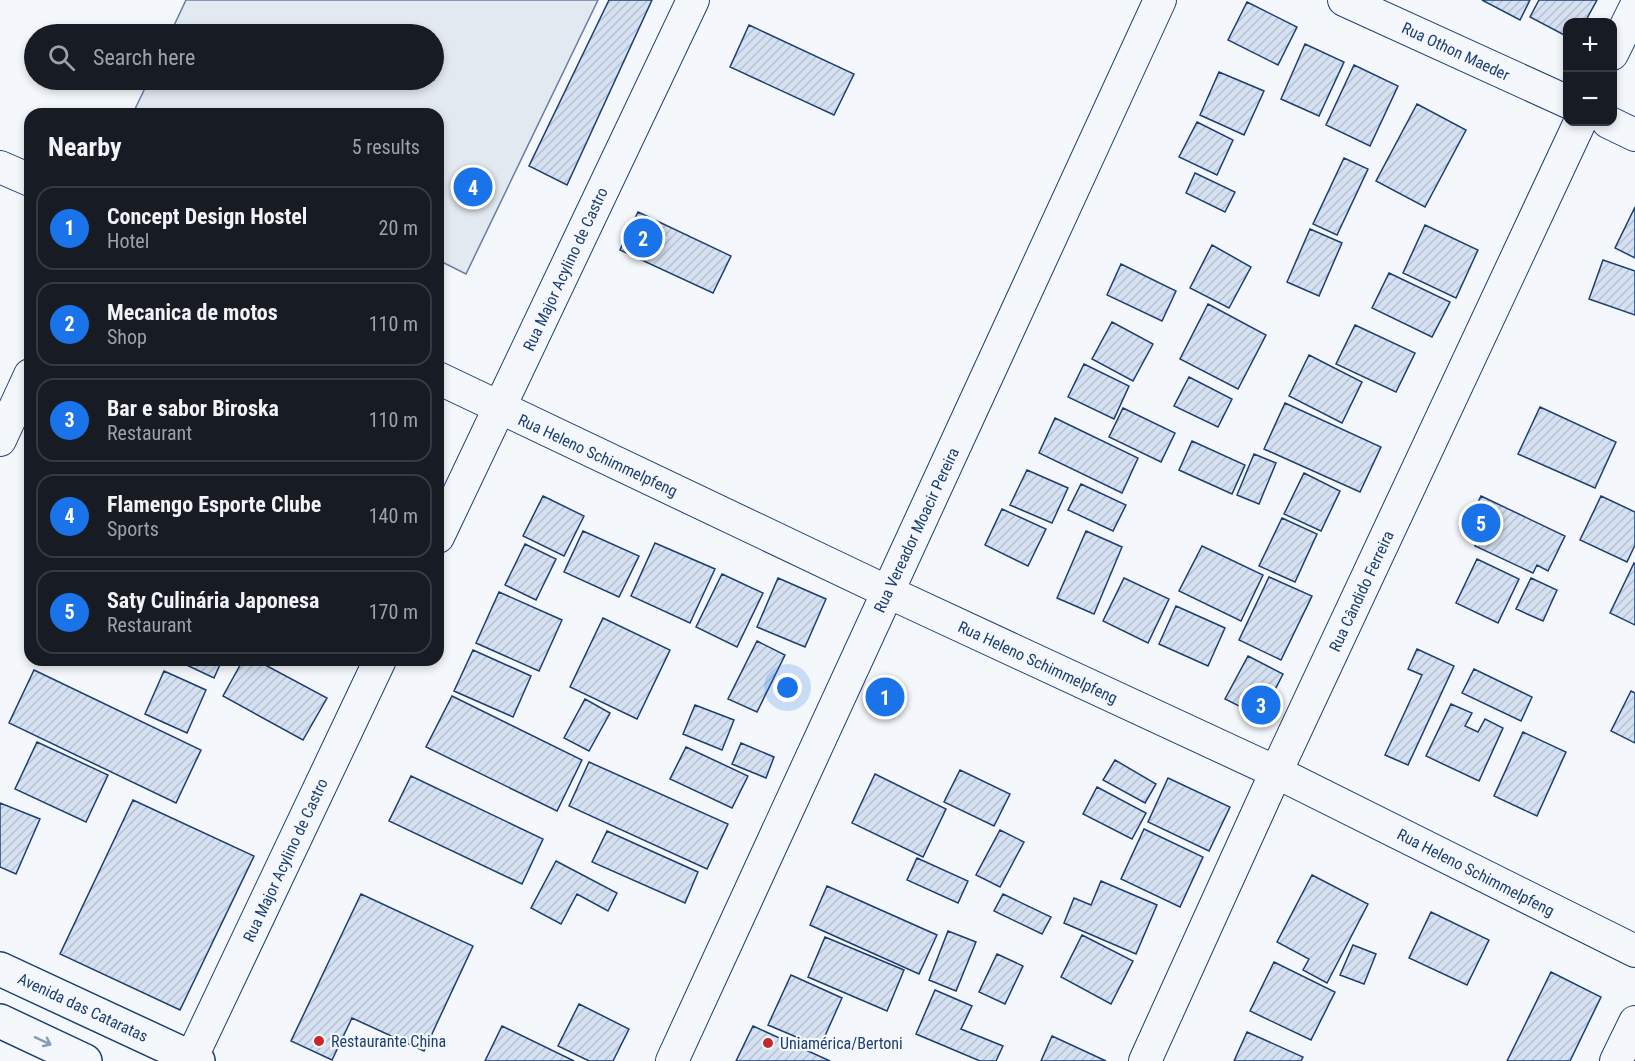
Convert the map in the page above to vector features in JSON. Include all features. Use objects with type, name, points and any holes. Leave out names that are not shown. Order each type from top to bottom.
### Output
[{"type":"main road","name":"Avenida das Cataratas","points":[[0,969],[193,1060]]},
{"type":"main road","points":[[0,1021],[77,1059]]},
{"type":"street","name":"Rua Major Acylino de Castro","points":[[444,524],[693,0]]},
{"type":"street","name":"Rua Vereador Moacir Pereira","points":[[672,1061],[1160,0]]},
{"type":"street","name":"Rua Othon Maeder","points":[[1344,0],[1563,100]]},
{"type":"street","points":[[1617,44],[1635,8]]},
{"type":"street","name":"Rua Cândido Ferreira","points":[[1145,1061],[1276,772],[1578,126]]},
{"type":"street","points":[[1616,126],[1635,135]]},
{"type":"street","points":[[0,166],[24,177]]},
{"type":"street","name":"Rua Heleno Schimmelpfeng","points":[[444,381],[888,592],[1276,772],[1635,951]]},
{"type":"street","points":[[0,440],[24,388]]},
{"type":"street","name":"Rua Major Acylino de Castro","points":[[193,1060],[377,666]]},
{"type":"street","points":[[1616,1061],[1635,1022]]},
{"type":"shaded area","points":[[186,0],[598,0],[466,274],[444,263],[444,108],[135,108],[144,90],[444,90],[444,24],[175,24]]},
{"type":"building","points":[[609,0],[652,0],[567,185],[529,166]]},
{"type":"building","points":[[1482,0],[1530,0],[1520,20]]},
{"type":"building","points":[[1539,0],[1597,0],[1587,18],[1563,18],[1563,34],[1530,17]]},
{"type":"building","points":[[1247,2],[1297,27],[1278,65],[1228,40]]},
{"type":"building","points":[[749,25],[854,74],[834,115],[730,67]]},
{"type":"building","points":[[1305,44],[1344,62],[1319,116],[1281,99]]},
{"type":"building","points":[[1354,65],[1398,86],[1370,146],[1326,125]]},
{"type":"building","points":[[1219,72],[1264,91],[1244,135],[1200,115]]},
{"type":"building","points":[[1417,104],[1466,130],[1425,207],[1376,181]]},
{"type":"building","points":[[1197,122],[1233,140],[1217,175],[1179,157]]},
{"type":"building","points":[[1344,158],[1368,169],[1337,235],[1313,224]]},
{"type":"building","points":[[1195,173],[1235,192],[1225,212],[1186,193]]},
{"type":"building","points":[[1635,207],[1635,258],[1615,248]]},
{"type":"building","points":[[638,212],[731,256],[713,293],[620,250]]},
{"type":"building","points":[[1425,225],[1478,250],[1456,298],[1403,273]]},
{"type":"building","points":[[1310,229],[1342,243],[1319,296],[1287,282]]},
{"type":"building","points":[[1212,245],[1251,267],[1229,308],[1190,288]]},
{"type":"building","points":[[1603,260],[1635,271],[1635,315],[1589,299]]},
{"type":"building","points":[[1121,264],[1176,291],[1162,321],[1107,295]]},
{"type":"building","points":[[1389,273],[1450,302],[1432,337],[1372,308]]},
{"type":"building","points":[[1208,304],[1266,335],[1238,389],[1180,359]]},
{"type":"building","points":[[1112,322],[1153,344],[1133,381],[1092,359]]},
{"type":"building","points":[[1355,325],[1415,353],[1396,392],[1336,364]]},
{"type":"building","points":[[1309,355],[1362,382],[1342,423],[1289,396]]},
{"type":"building","points":[[1084,364],[1129,386],[1114,419],[1068,397]]},
{"type":"building","points":[[1189,377],[1232,399],[1218,427],[1174,406]]},
{"type":"building","points":[[1285,403],[1381,447],[1360,492],[1264,449]]},
{"type":"building","points":[[1540,407],[1616,442],[1595,488],[1518,454]]},
{"type":"building","points":[[1123,408],[1175,433],[1161,462],[1109,437]]},
{"type":"building","points":[[1055,418],[1138,458],[1122,493],[1039,453]]},
{"type":"building","points":[[1192,441],[1245,465],[1232,494],[1179,470]]},
{"type":"building","points":[[1254,454],[1276,463],[1259,504],[1237,495]]},
{"type":"building","points":[[1027,470],[1068,488],[1052,523],[1010,505]]},
{"type":"building","points":[[1304,473],[1340,491],[1321,531],[1284,514]]},
{"type":"building","points":[[1081,484],[1126,505],[1113,531],[1068,510]]},
{"type":"building","points":[[543,496],[584,516],[564,556],[523,536]]},
{"type":"building","points":[[1481,496],[1565,536],[1548,571],[1537,565],[1533,573],[1475,546],[1479,538],[1464,531]]},
{"type":"building","points":[[1601,496],[1635,512],[1635,545],[1627,562],[1580,540]]},
{"type":"building","points":[[1002,509],[1046,529],[1028,566],[985,545]]},
{"type":"building","points":[[1282,518],[1317,534],[1295,582],[1259,566]]},
{"type":"building","points":[[583,531],[639,556],[619,597],[564,572]]},
{"type":"building","points":[[1086,531],[1122,547],[1094,614],[1057,598]]},
{"type":"building","points":[[655,543],[715,569],[690,623],[631,596]]},
{"type":"building","points":[[525,544],[556,559],[536,600],[505,585]]},
{"type":"building","points":[[1202,546],[1263,575],[1241,621],[1179,591]]},
{"type":"building","points":[[1477,559],[1519,579],[1498,623],[1456,603]]},
{"type":"building","points":[[1635,564],[1635,625],[1610,613]]},
{"type":"building","points":[[722,574],[763,593],[737,647],[696,627]]},
{"type":"building","points":[[1269,577],[1312,596],[1281,660],[1239,640]]},
{"type":"building","points":[[778,578],[826,599],[805,647],[757,627]]},
{"type":"building","points":[[1124,578],[1169,599],[1148,643],[1103,621]]},
{"type":"building","points":[[1531,578],[1557,590],[1543,621],[1516,609]]},
{"type":"building","points":[[499,592],[562,620],[539,671],[476,643]]},
{"type":"building","points":[[1176,606],[1225,628],[1208,666],[1159,644]]},
{"type":"building","points":[[603,618],[670,650],[637,719],[570,687]]},
{"type":"building","points":[[757,641],[785,655],[757,712],[728,699]]},
{"type":"building","points":[[1417,649],[1454,666],[1408,765],[1385,755],[1422,675],[1408,669]]},
{"type":"building","points":[[473,650],[531,676],[513,717],[454,691]]},
{"type":"building","points":[[1248,656],[1283,674],[1261,717],[1225,699]]},
{"type":"building","points":[[189,666],[219,666],[214,678]]},
{"type":"building","points":[[240,666],[267,666],[327,698],[303,740],[223,696]]},
{"type":"building","points":[[1474,669],[1532,697],[1521,721],[1462,693]]},
{"type":"building","points":[[34,670],[201,750],[176,803],[9,723]]},
{"type":"building","points":[[164,671],[206,690],[187,733],[145,714]]},
{"type":"building","points":[[1631,691],[1635,693],[1635,743],[1611,731]]},
{"type":"building","points":[[452,696],[582,760],[557,811],[426,747]]},
{"type":"building","points":[[585,699],[610,713],[589,751],[564,738]]},
{"type":"building","points":[[1451,704],[1472,713],[1465,726],[1478,732],[1485,719],[1503,728],[1479,781],[1426,756]]},
{"type":"building","points":[[695,705],[734,720],[722,750],[683,734]]},
{"type":"building","points":[[1523,732],[1566,752],[1537,816],[1494,796]]},
{"type":"building","points":[[37,742],[108,775],[86,822],[15,789]]},
{"type":"building","points":[[741,743],[774,757],[766,778],[732,764]]},
{"type":"building","points":[[686,747],[748,776],[732,808],[670,779]]},
{"type":"building","points":[[1115,760],[1156,784],[1145,803],[1103,780]]},
{"type":"building","points":[[589,762],[728,824],[707,869],[569,806]]},
{"type":"building","points":[[960,770],[1010,794],[994,826],[944,802]]},
{"type":"building","points":[[875,774],[946,809],[923,857],[852,823]]},
{"type":"building","points":[[411,776],[543,839],[522,884],[389,821]]},
{"type":"building","points":[[1168,778],[1230,807],[1209,851],[1148,822]]},
{"type":"building","points":[[1097,787],[1146,813],[1132,839],[1083,814]]},
{"type":"building","points":[[133,800],[254,856],[180,1010],[60,954]]},
{"type":"building","points":[[0,803],[40,819],[16,874],[0,867]]},
{"type":"building","points":[[1144,829],[1203,857],[1180,907],[1121,879]]},
{"type":"building","points":[[1000,830],[1024,842],[1000,887],[976,875]]},
{"type":"building","points":[[607,831],[698,872],[685,903],[592,862]]},
{"type":"building","points":[[917,858],[968,881],[958,903],[907,880]]},
{"type":"building","points":[[556,861],[617,893],[608,911],[577,894],[561,924],[531,908]]},
{"type":"building","points":[[1312,875],[1368,904],[1327,983],[1303,970],[1309,959],[1277,942]]},
{"type":"building","points":[[1101,881],[1157,905],[1136,954],[1064,923],[1074,898],[1091,905]]},
{"type":"building","points":[[827,886],[937,935],[919,974],[810,925]]},
{"type":"building","points":[[361,894],[473,946],[424,1051],[352,1018],[332,1060],[291,1041]]},
{"type":"building","points":[[1003,894],[1051,917],[1042,934],[994,911]]},
{"type":"building","points":[[1431,912],[1489,940],[1467,985],[1409,958]]},
{"type":"building","points":[[948,931],[976,942],[956,991],[929,980]]},
{"type":"building","points":[[1082,935],[1133,961],[1111,1004],[1061,977]]},
{"type":"building","points":[[825,937],[904,970],[887,1011],[808,977]]},
{"type":"building","points":[[1353,945],[1376,954],[1364,984],[1340,975]]},
{"type":"building","points":[[997,954],[1023,966],[1005,1004],[979,992]]},
{"type":"building","points":[[1274,962],[1335,992],[1311,1040],[1250,1011]]},
{"type":"building","points":[[1551,972],[1601,997],[1570,1061],[1507,1061]]},
{"type":"building","points":[[791,975],[842,998],[820,1047],[768,1025]]},
{"type":"building","points":[[935,990],[972,1006],[961,1029],[1003,1046],[996,1061],[980,1061],[916,1034]]},
{"type":"building","points":[[579,1004],[629,1029],[613,1061],[589,1061],[558,1046]]},
{"type":"building","points":[[502,1026],[574,1061],[485,1061]]},
{"type":"building","name":"Uniamérica/Bertoni","points":[[753,1026],[830,1061],[736,1061]]},
{"type":"building","points":[[1247,1032],[1303,1057],[1301,1061],[1234,1061]]},
{"type":"building","points":[[1052,1036],[1106,1061],[1041,1061]]},
{"type":"place","name":"Flamengo Esporte Clube","points":[[473,187]]},
{"type":"place","name":"Mecanica de motos","points":[[643,238]]},
{"type":"place","name":"Saty Culinária Japonesa","points":[[1481,523]]},
{"type":"place","name":"Concept Design Hostel","points":[[885,697]]},
{"type":"place","name":"Bar e sabor Biroska","points":[[1261,705]]},
{"type":"place","name":"Restaurante China","points":[[319,1041]]},
{"type":"place","name":"Uniamérica/Bertoni","points":[[768,1043]]}]
